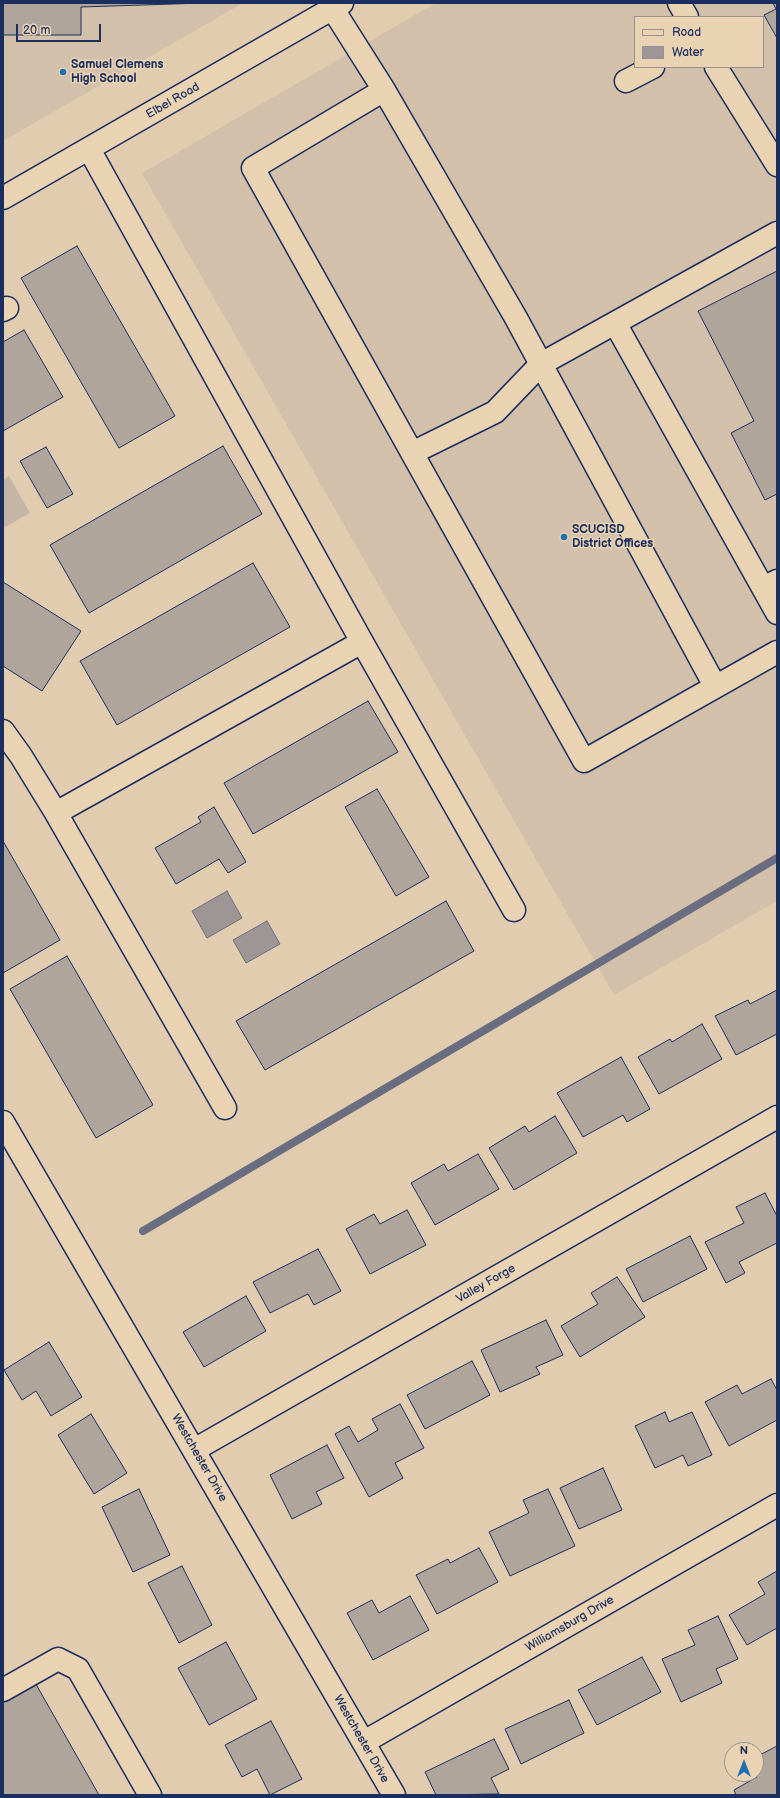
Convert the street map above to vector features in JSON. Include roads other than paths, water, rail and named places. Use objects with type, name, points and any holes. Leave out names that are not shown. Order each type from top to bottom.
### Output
[{"type":"street","points":[[679,3],[686,16]]},
{"type":"street","points":[[334,5],[516,318],[715,686]]},
{"type":"street","name":"Elbel Road","points":[[3,198],[334,5]]},
{"type":"street","points":[[626,81],[650,68]]},
{"type":"street","points":[[717,68],[777,165]]},
{"type":"street","points":[[384,90],[253,168],[584,761],[777,652]]},
{"type":"street","points":[[89,149],[362,642],[514,910]]},
{"type":"street","points":[[412,453],[495,412],[540,364],[777,233]]},
{"type":"street","points":[[615,323],[770,585],[777,613]]},
{"type":"street","points":[[56,813],[362,642]]},
{"type":"street","points":[[3,731],[22,756],[56,813],[225,1108]]},
{"type":"street","name":"Valley Forge","points":[[194,1450],[777,1117]]},
{"type":"street","name":"Westchester Drive","points":[[3,1122],[394,1795]]},
{"type":"street","name":"Williamsburg Drive","points":[[364,1742],[777,1505]]},
{"type":"street","points":[[3,1690],[58,1658],[78,1669],[150,1795]]},
{"type":"water","points":[[227,891],[242,918],[207,938],[192,911]]},
{"type":"water","points":[[267,921],[280,944],[246,963],[233,940]]},
{"type":"waterway","points":[[143,1231],[777,858]]},
{"type":"place","name":"Samuel Clemens High School","points":[[63,72]]},
{"type":"place","name":"SCUCISD District Offices","points":[[564,537]]}]
